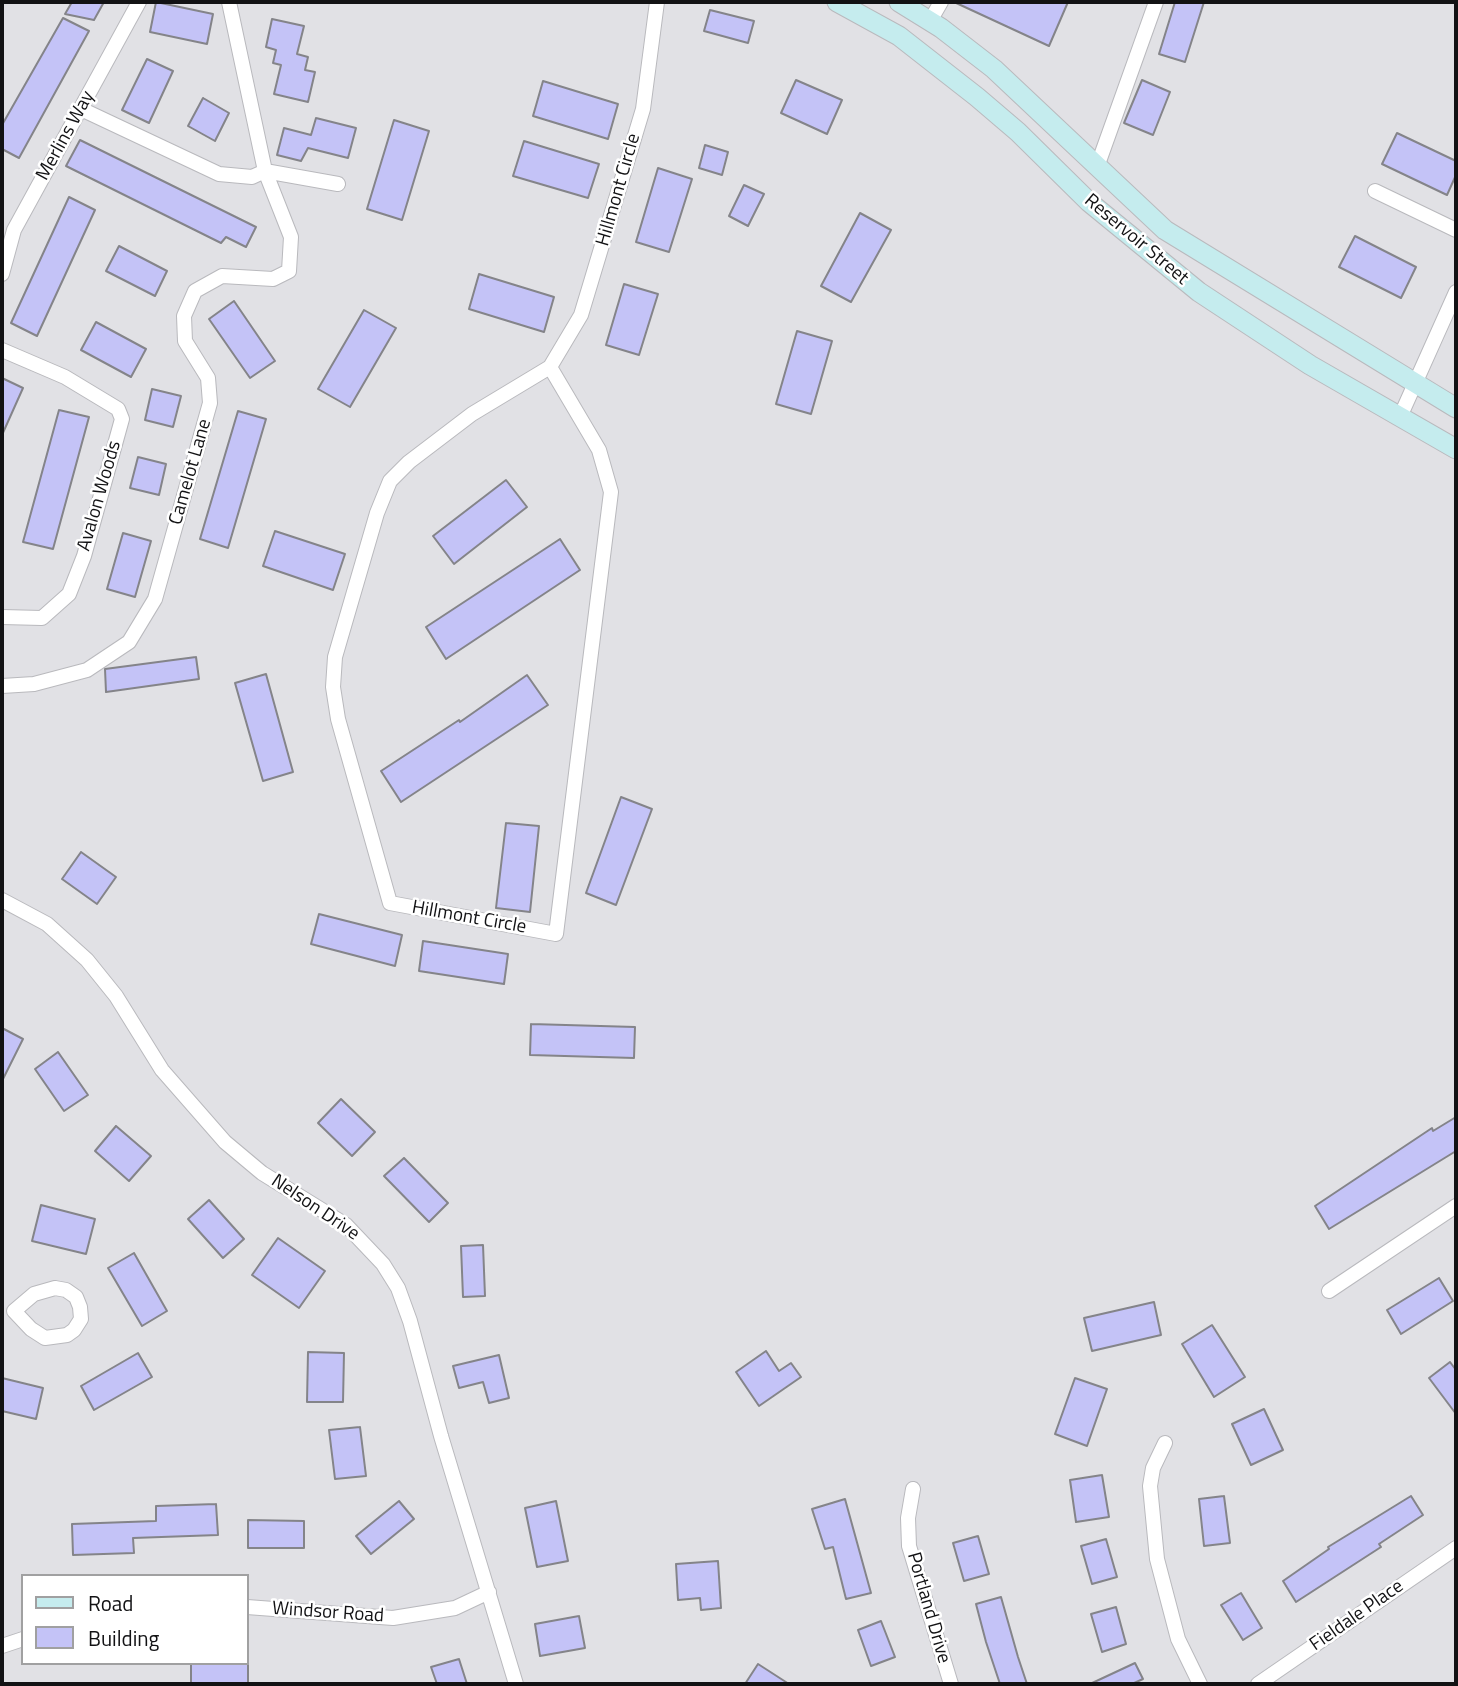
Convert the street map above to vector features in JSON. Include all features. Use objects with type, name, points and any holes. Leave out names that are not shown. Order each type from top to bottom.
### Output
[{"type":"main road","name":"Reservoir Street","points":[[837,2],[899,36],[977,97],[1018,132],[1089,202],[1199,292],[1310,365],[1456,449]]},
{"type":"main road","name":"Reservoir Street","points":[[899,2],[930,21],[994,69],[1165,230],[1456,408]]},
{"type":"street","name":"Merlins Way","points":[[2,274],[14,230],[139,2]]},
{"type":"street","name":"Camelot Lane","points":[[2,685],[34,684],[87,670],[129,642],[155,599],[210,403],[208,378],[185,341],[184,316],[195,291],[222,276],[273,279],[289,271],[291,237],[265,171],[229,2]]},
{"type":"street","name":"Hillmont Circle","points":[[550,367],[599,450],[607,468],[611,492],[556,934],[390,903],[338,719],[333,687],[335,657],[377,513],[390,481],[409,462],[472,414],[550,367],[581,315],[639,122],[657,2]]},
{"type":"street","points":[[930,21],[941,2]]},
{"type":"street","points":[[1097,167],[1156,2]]},
{"type":"street","points":[[81,108],[219,174],[252,177],[265,171],[338,184]]},
{"type":"street","points":[[1375,191],[1456,230]]},
{"type":"street","points":[[1400,417],[1413,382],[1456,292]]},
{"type":"street","name":"Avalon Woods","points":[[2,349],[65,377],[118,409],[122,419],[84,556],[69,593],[42,618],[2,617]]},
{"type":"street","name":"Nelson Drive","points":[[2,900],[47,924],[87,960],[116,996],[162,1070],[225,1142],[262,1173],[346,1224],[383,1264],[398,1288],[410,1321],[516,1684]]},
{"type":"street","points":[[1329,1291],[1456,1206]]},
{"type":"street","points":[[55,1288],[71,1293],[79,1302],[81,1313],[73,1332],[50,1338],[33,1331],[8,1309],[34,1294],[55,1288]]},
{"type":"street","points":[[1165,1443],[1153,1468],[1150,1486],[1157,1559],[1178,1639],[1200,1684]]},
{"type":"street","name":"Portland Drive","points":[[913,1489],[908,1518],[909,1546],[950,1684]]},
{"type":"street","name":"Fieldale Place","points":[[1258,1684],[1456,1548]]},
{"type":"street","name":"Windsor Road","points":[[248,1607],[393,1618],[455,1608],[489,1592]]},
{"type":"street","points":[[2,1646],[21,1640]]},
{"type":"building","points":[[72,2],[104,2],[94,20],[65,14]]},
{"type":"building","points":[[156,2],[213,14],[207,44],[150,32]]},
{"type":"building","points":[[954,2],[1068,2],[1049,46]]},
{"type":"building","points":[[1175,2],[1204,2],[1185,62],[1159,54]]},
{"type":"building","points":[[710,10],[754,21],[748,43],[704,31]]},
{"type":"building","points":[[63,18],[89,31],[19,158],[2,149],[2,125]]},
{"type":"building","points":[[272,19],[304,26],[297,54],[308,57],[305,70],[315,72],[308,102],[274,94],[281,65],[273,63],[276,50],[266,47]]},
{"type":"building","points":[[147,59],[173,71],[149,123],[122,110]]},
{"type":"building","points":[[796,80],[842,100],[827,134],[781,113]]},
{"type":"building","points":[[1142,80],[1170,92],[1153,135],[1124,123]]},
{"type":"building","points":[[543,81],[618,104],[608,139],[533,116]]},
{"type":"building","points":[[203,98],[229,113],[215,141],[188,126]]},
{"type":"building","points":[[316,118],[356,128],[348,158],[308,148],[301,161],[277,155],[284,128],[311,135]]},
{"type":"building","points":[[394,120],[429,131],[402,220],[367,209]]},
{"type":"building","points":[[1397,133],[1456,161],[1456,175],[1447,195],[1382,164]]},
{"type":"building","points":[[80,140],[256,227],[246,247],[226,237],[221,243],[66,166]]},
{"type":"building","points":[[524,141],[599,164],[588,198],[513,176]]},
{"type":"building","points":[[705,145],[728,152],[722,175],[699,168]]},
{"type":"building","points":[[658,168],[692,179],[669,252],[636,242]]},
{"type":"building","points":[[744,185],[764,194],[748,226],[729,216]]},
{"type":"building","points":[[69,197],[95,210],[37,336],[11,323]]},
{"type":"building","points":[[860,213],[891,230],[851,302],[821,286]]},
{"type":"building","points":[[1355,236],[1416,267],[1401,298],[1339,267]]},
{"type":"building","points":[[119,246],[167,271],[155,296],[106,271]]},
{"type":"building","points":[[479,274],[554,297],[544,332],[469,309]]},
{"type":"building","points":[[624,284],[658,294],[639,355],[606,345]]},
{"type":"building","points":[[234,301],[275,361],[250,378],[209,319]]},
{"type":"building","points":[[364,310],[396,328],[350,407],[318,389]]},
{"type":"building","points":[[96,322],[146,349],[131,377],[81,350]]},
{"type":"building","points":[[797,331],[832,341],[811,414],[776,404]]},
{"type":"building","points":[[2,378],[23,388],[2,435]]},
{"type":"building","points":[[152,389],[181,396],[173,427],[145,420]]},
{"type":"building","points":[[59,410],[89,417],[53,549],[23,542]]},
{"type":"building","points":[[238,411],[266,419],[228,548],[200,539]]},
{"type":"building","points":[[138,457],[166,464],[159,495],[130,488]]},
{"type":"building","points":[[506,480],[527,507],[454,564],[433,536]]},
{"type":"building","points":[[275,531],[345,554],[333,590],[263,566]]},
{"type":"building","points":[[123,533],[151,541],[135,597],[107,589]]},
{"type":"building","points":[[560,539],[580,570],[446,659],[426,627]]},
{"type":"building","points":[[196,657],[199,679],[106,692],[105,669]]},
{"type":"building","points":[[266,674],[293,772],[263,781],[235,683]]},
{"type":"building","points":[[527,675],[548,705],[401,802],[381,771],[459,720],[460,722]]},
{"type":"building","points":[[621,797],[652,809],[616,905],[586,893]]},
{"type":"building","points":[[506,823],[539,826],[530,912],[496,908]]},
{"type":"building","points":[[81,852],[116,877],[97,904],[62,879]]},
{"type":"building","points":[[319,914],[402,935],[395,966],[311,944]]},
{"type":"building","points":[[423,941],[508,954],[504,984],[419,971]]},
{"type":"building","points":[[531,1024],[635,1027],[634,1058],[530,1055]]},
{"type":"building","points":[[2,1028],[23,1039],[2,1081]]},
{"type":"building","points":[[58,1052],[88,1095],[64,1111],[35,1069]]},
{"type":"building","points":[[341,1099],[375,1132],[352,1156],[318,1123]]},
{"type":"building","points":[[1456,1117],[1456,1151],[1329,1229],[1315,1206],[1432,1128],[1433,1131]]},
{"type":"building","points":[[116,1126],[151,1156],[129,1181],[95,1151]]},
{"type":"building","points":[[404,1158],[448,1203],[429,1222],[384,1176]]},
{"type":"building","points":[[209,1200],[244,1239],[223,1258],[188,1219]]},
{"type":"building","points":[[41,1205],[95,1219],[86,1254],[32,1241]]},
{"type":"building","points":[[278,1238],[325,1271],[299,1308],[252,1275]]},
{"type":"building","points":[[483,1245],[485,1296],[463,1297],[461,1246]]},
{"type":"building","points":[[134,1253],[167,1311],[142,1326],[108,1268]]},
{"type":"building","points":[[1439,1278],[1453,1301],[1401,1334],[1387,1310]]},
{"type":"building","points":[[1154,1302],[1161,1335],[1092,1351],[1084,1318]]},
{"type":"building","points":[[1212,1325],[1245,1377],[1214,1397],[1182,1344]]},
{"type":"building","points":[[766,1351],[779,1371],[791,1363],[801,1377],[759,1406],[736,1372]]},
{"type":"building","points":[[308,1352],[344,1353],[343,1402],[307,1402]]},
{"type":"building","points":[[138,1353],[152,1377],[94,1410],[81,1386]]},
{"type":"building","points":[[499,1355],[509,1398],[489,1403],[483,1382],[459,1388],[453,1366]]},
{"type":"building","points":[[1450,1362],[1456,1370],[1456,1414],[1429,1378]]},
{"type":"building","points":[[2,1378],[43,1388],[36,1419],[2,1411]]},
{"type":"building","points":[[1075,1378],[1107,1389],[1087,1446],[1055,1434]]},
{"type":"building","points":[[1264,1409],[1283,1450],[1251,1465],[1232,1424]]},
{"type":"building","points":[[360,1427],[366,1476],[335,1479],[329,1430]]},
{"type":"building","points":[[1102,1475],[1109,1517],[1076,1522],[1070,1480]]},
{"type":"building","points":[[1224,1496],[1230,1543],[1204,1546],[1199,1499]]},
{"type":"building","points":[[1411,1496],[1423,1515],[1379,1544],[1381,1547],[1296,1602],[1283,1581],[1329,1549],[1328,1547]]},
{"type":"building","points":[[845,1499],[871,1593],[846,1599],[833,1547],[825,1549],[812,1509]]},
{"type":"building","points":[[399,1501],[414,1519],[371,1554],[356,1536]]},
{"type":"building","points":[[556,1501],[568,1561],[537,1567],[525,1508]]},
{"type":"building","points":[[216,1504],[218,1535],[133,1538],[134,1553],[73,1555],[72,1524],[156,1521],[156,1506]]},
{"type":"building","points":[[248,1520],[304,1521],[304,1548],[248,1548]]},
{"type":"building","points":[[978,1536],[989,1574],[964,1581],[953,1543]]},
{"type":"building","points":[[1106,1539],[1117,1577],[1092,1584],[1081,1546]]},
{"type":"building","points":[[718,1561],[721,1608],[701,1610],[700,1598],[678,1600],[676,1564]]},
{"type":"building","points":[[1241,1593],[1262,1628],[1243,1640],[1221,1605]]},
{"type":"building","points":[[1001,1597],[1027,1684],[1000,1684],[986,1642],[976,1604]]},
{"type":"building","points":[[1116,1607],[1126,1644],[1102,1652],[1091,1614]]},
{"type":"building","points":[[579,1616],[585,1648],[540,1656],[535,1624]]},
{"type":"building","points":[[881,1621],[895,1657],[871,1666],[858,1630]]},
{"type":"building","points":[[459,1659],[467,1684],[437,1684],[431,1667]]},
{"type":"building","points":[[1135,1663],[1143,1679],[1132,1684],[1090,1684]]},
{"type":"building","points":[[758,1664],[789,1684],[745,1684]]},
{"type":"building","points":[[191,1665],[248,1665],[248,1684],[191,1684]]}]
